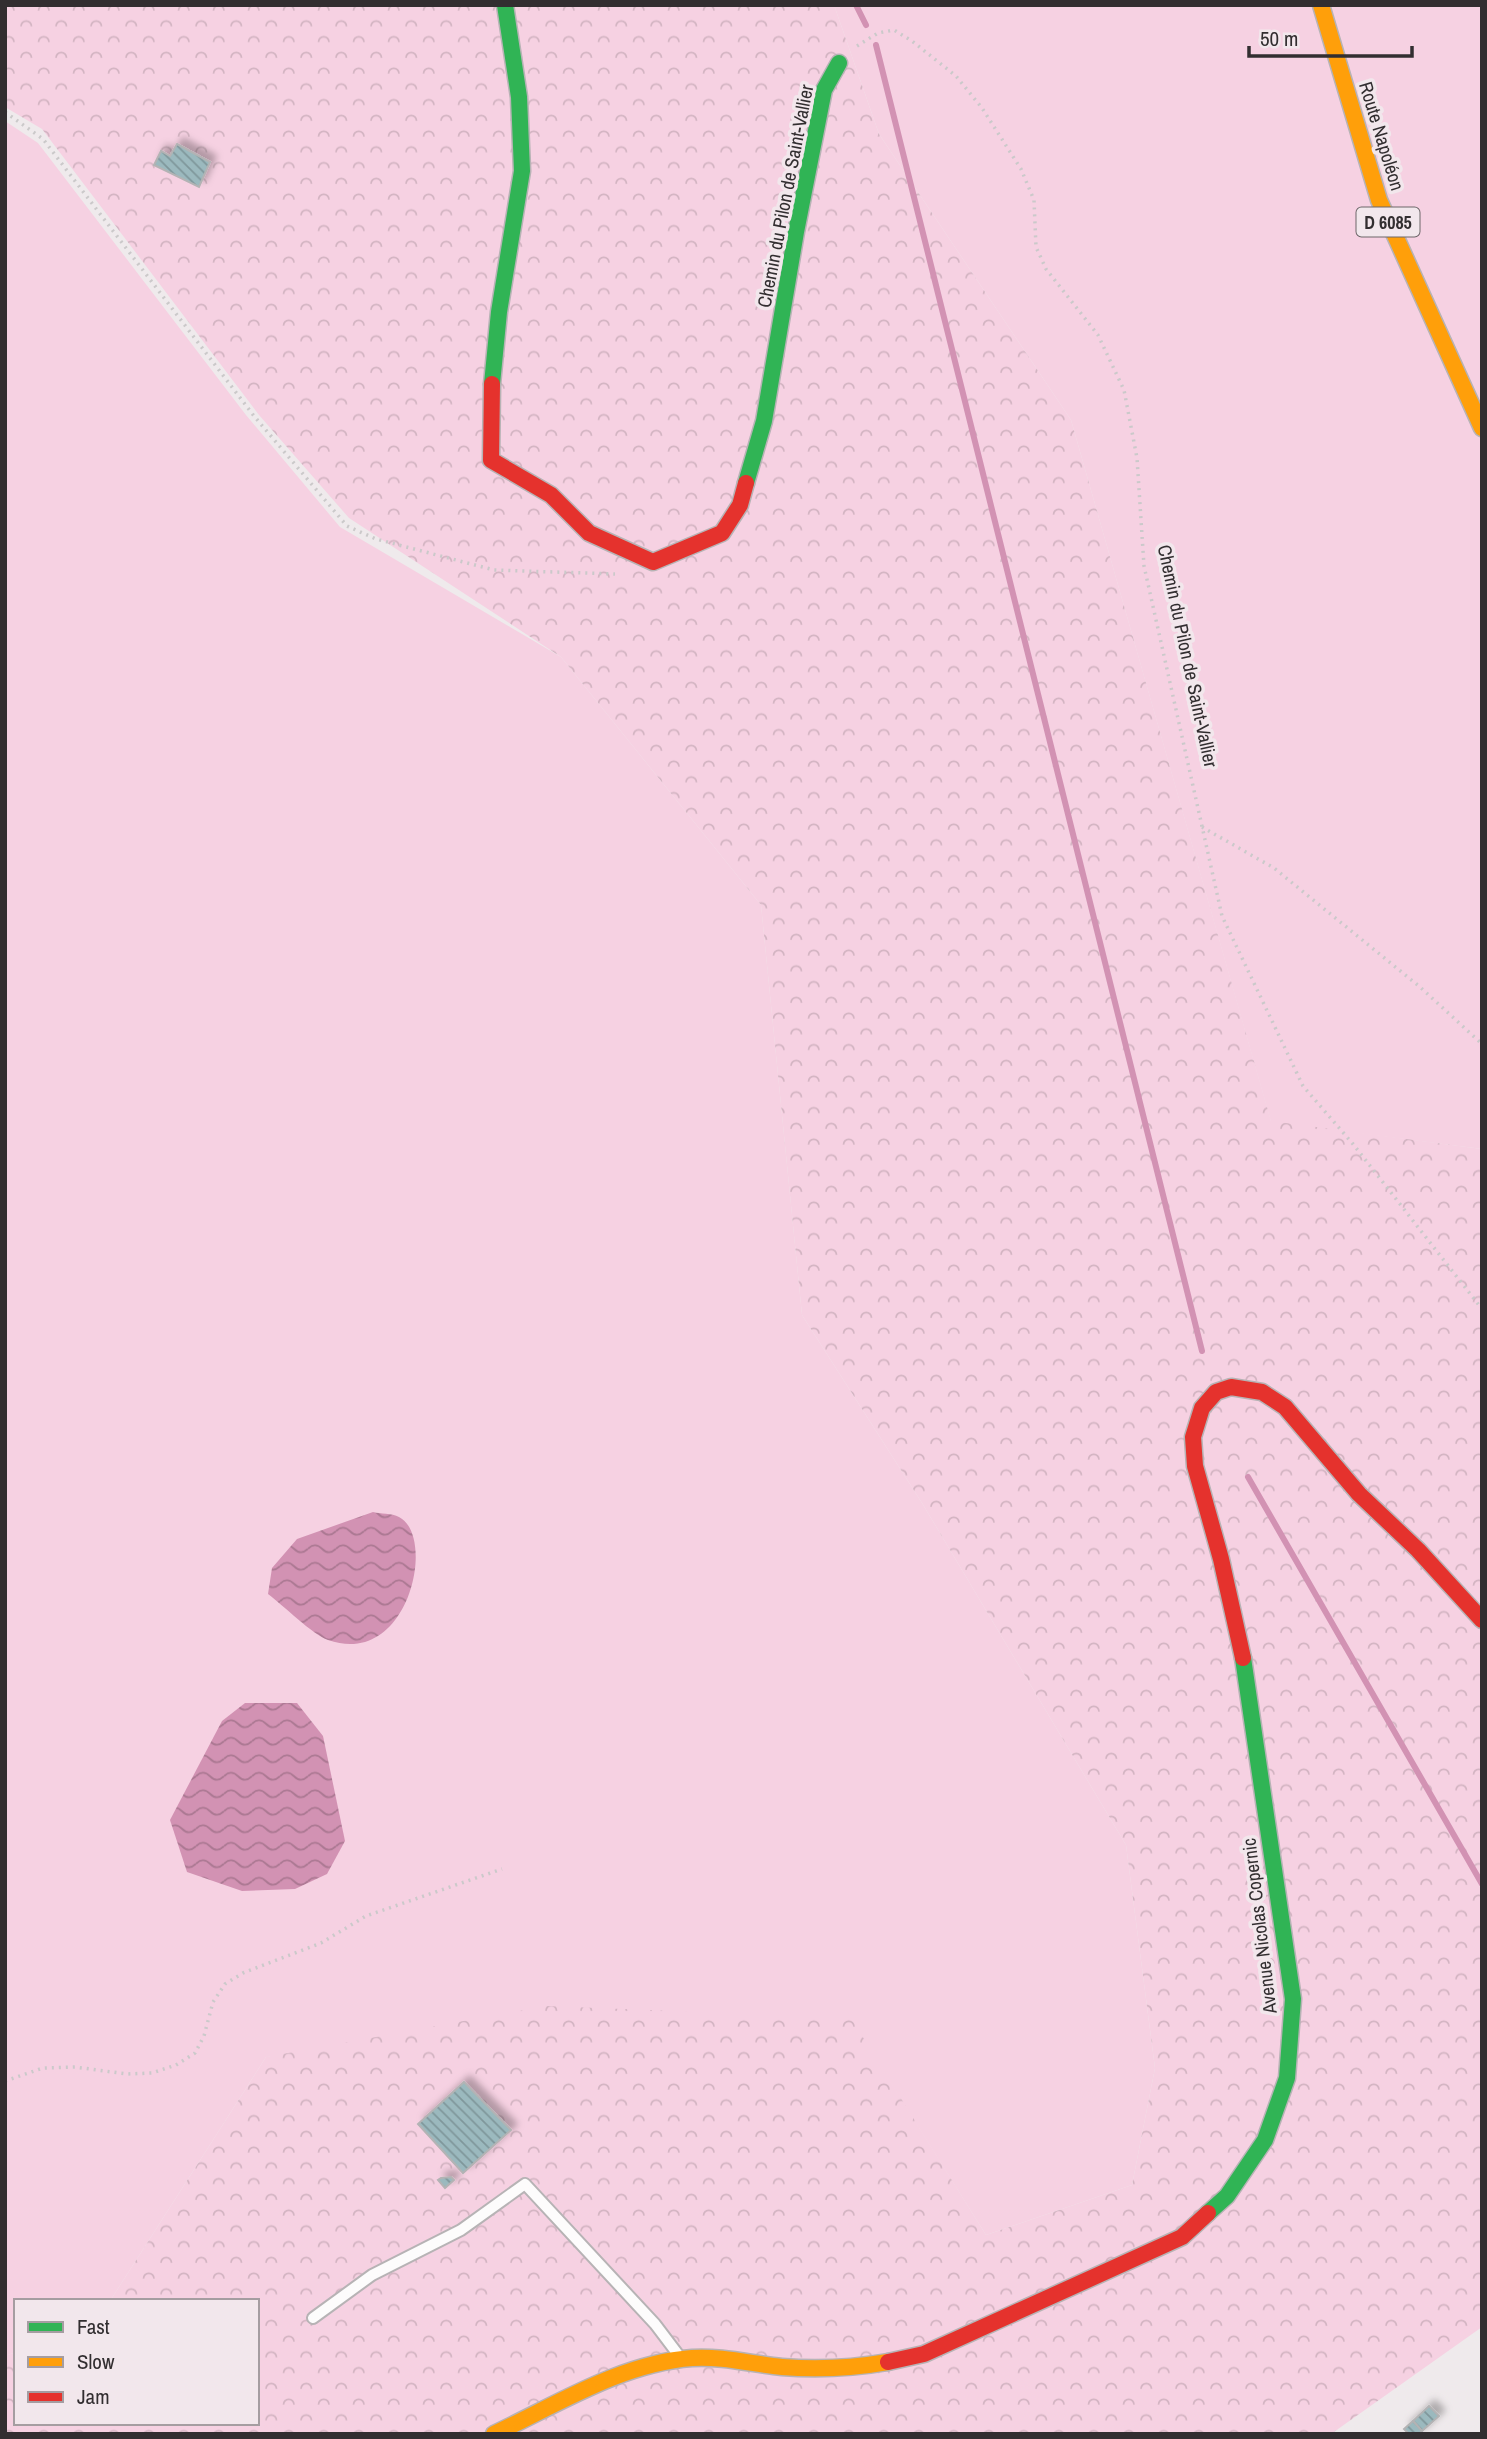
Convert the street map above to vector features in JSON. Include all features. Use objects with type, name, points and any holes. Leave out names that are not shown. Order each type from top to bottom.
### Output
[{"type":"street","name":"Chemin du Pilon de Saint-Vallier","points":[[505,5],[519,97],[522,171],[499,312],[490,400],[491,460],[551,495],[589,533],[653,562],[722,533],[740,505],[764,421],[796,232],[824,90],[839,63]]},
{"type":"street","name":"Route Napoléon","points":[[1321,5],[1379,200],[1482,428]]},
{"type":"street","name":"Avenue Nicolas Copernic","points":[[495,2434],[601,2382],[681,2359],[712,2358],[783,2367],[860,2368],[924,2354],[1182,2237],[1227,2196],[1265,2140],[1287,2078],[1293,1999],[1247,1674],[1221,1559],[1195,1466],[1193,1437],[1202,1408],[1216,1392],[1231,1387],[1247,1388],[1262,1392],[1285,1406],[1359,1494],[1418,1550],[1482,1620]]},
{"type":"lane","points":[[313,2318],[372,2275],[461,2230],[525,2184],[655,2324],[681,2359]]},
{"type":"path","name":"Chemin du Pilon de Saint-Vallier","points":[[839,63],[865,39],[894,30],[956,76],[982,108],[1021,169],[1034,200],[1036,247],[1046,269],[1098,335],[1124,390],[1137,458],[1144,566],[1222,916],[1303,1086],[1353,1144],[1482,1309]]},
{"type":"path","points":[[5,112],[43,139],[254,416],[347,526],[376,539],[494,570],[615,574]]},
{"type":"path","points":[[1202,827],[1274,867],[1420,987],[1482,1044]]},
{"type":"path","points":[[5,2081],[43,2068],[75,2067],[127,2074],[152,2073],[176,2065],[195,2053],[204,2036],[213,2002],[225,1984],[243,1973],[321,1943],[366,1916],[502,1869]]},
{"type":"green space","points":[[5,5],[834,5],[879,134],[1071,420],[1271,1121],[1482,1149],[1482,2327],[1331,2434],[5,2434],[5,2356],[14,2353],[14,2425],[259,2425],[259,2299],[111,2299],[266,2057],[546,2006],[851,2018],[986,2235],[1132,2185],[1155,2068],[1126,1845],[922,1503],[802,1315],[761,905],[561,657],[349,518],[259,415],[42,129],[5,107]]},
{"type":"green space","points":[[834,5],[1482,5],[1482,1149],[1271,1122],[1071,420],[879,134]]},
{"type":"green space","points":[[5,121],[38,143],[246,415],[340,527],[561,657],[761,905],[802,1315],[922,1503],[1126,1845],[1155,2068],[1132,2185],[986,2235],[850,2018],[266,2057],[111,2299],[14,2299],[14,2353],[5,2356]]},
{"type":"water","points":[[373,1512],[399,1517],[410,1529],[415,1548],[415,1572],[408,1596],[396,1619],[379,1636],[356,1644],[328,1640],[306,1626],[268,1594],[272,1568],[297,1539]]},
{"type":"water","points":[[245,1703],[297,1703],[323,1736],[345,1841],[327,1874],[295,1889],[242,1891],[187,1872],[170,1820],[222,1721]]},
{"type":"building","points":[[177,144],[210,162],[199,187],[154,165],[161,151],[170,156]]},
{"type":"building","points":[[464,2082],[511,2130],[463,2173],[418,2124]]},
{"type":"building","points":[[451,2177],[454,2180],[445,2188],[438,2180],[441,2178]]},
{"type":"building","points":[[1429,2406],[1439,2416],[1422,2431],[1413,2421]]},
{"type":"building","points":[[1413,2421],[1422,2431],[1419,2434],[1409,2434],[1404,2429]]},
{"type":"waterway","points":[[856,5],[866,25]]},
{"type":"waterway","points":[[876,45],[1202,1351]]},
{"type":"waterway","points":[[1248,1477],[1482,1884]]},
{"type":"traffic: fast","points":[[492,384],[499,312],[522,171],[519,97],[505,5]]},
{"type":"traffic: fast","points":[[746,483],[764,421],[796,232],[824,90],[839,63]]},
{"type":"traffic: fast","points":[[1208,2213],[1227,2196],[1265,2140],[1287,2078],[1293,1999],[1243,1658]]},
{"type":"traffic: slow","points":[[1321,5],[1379,200],[1482,428]]},
{"type":"traffic: slow","points":[[494,2434],[590,2387],[640,2368],[666,2362],[714,2358],[809,2368],[888,2362]]},
{"type":"traffic: jam","points":[[492,384],[491,460],[551,495],[589,533],[653,562],[722,533],[740,505],[746,483]]},
{"type":"traffic: jam","points":[[1243,1658],[1221,1559],[1195,1466],[1193,1437],[1202,1408],[1216,1392],[1231,1387],[1262,1392],[1285,1407],[1359,1494],[1418,1550],[1482,1620]]},
{"type":"traffic: jam","points":[[888,2362],[924,2354],[1182,2237],[1208,2213]]}]
